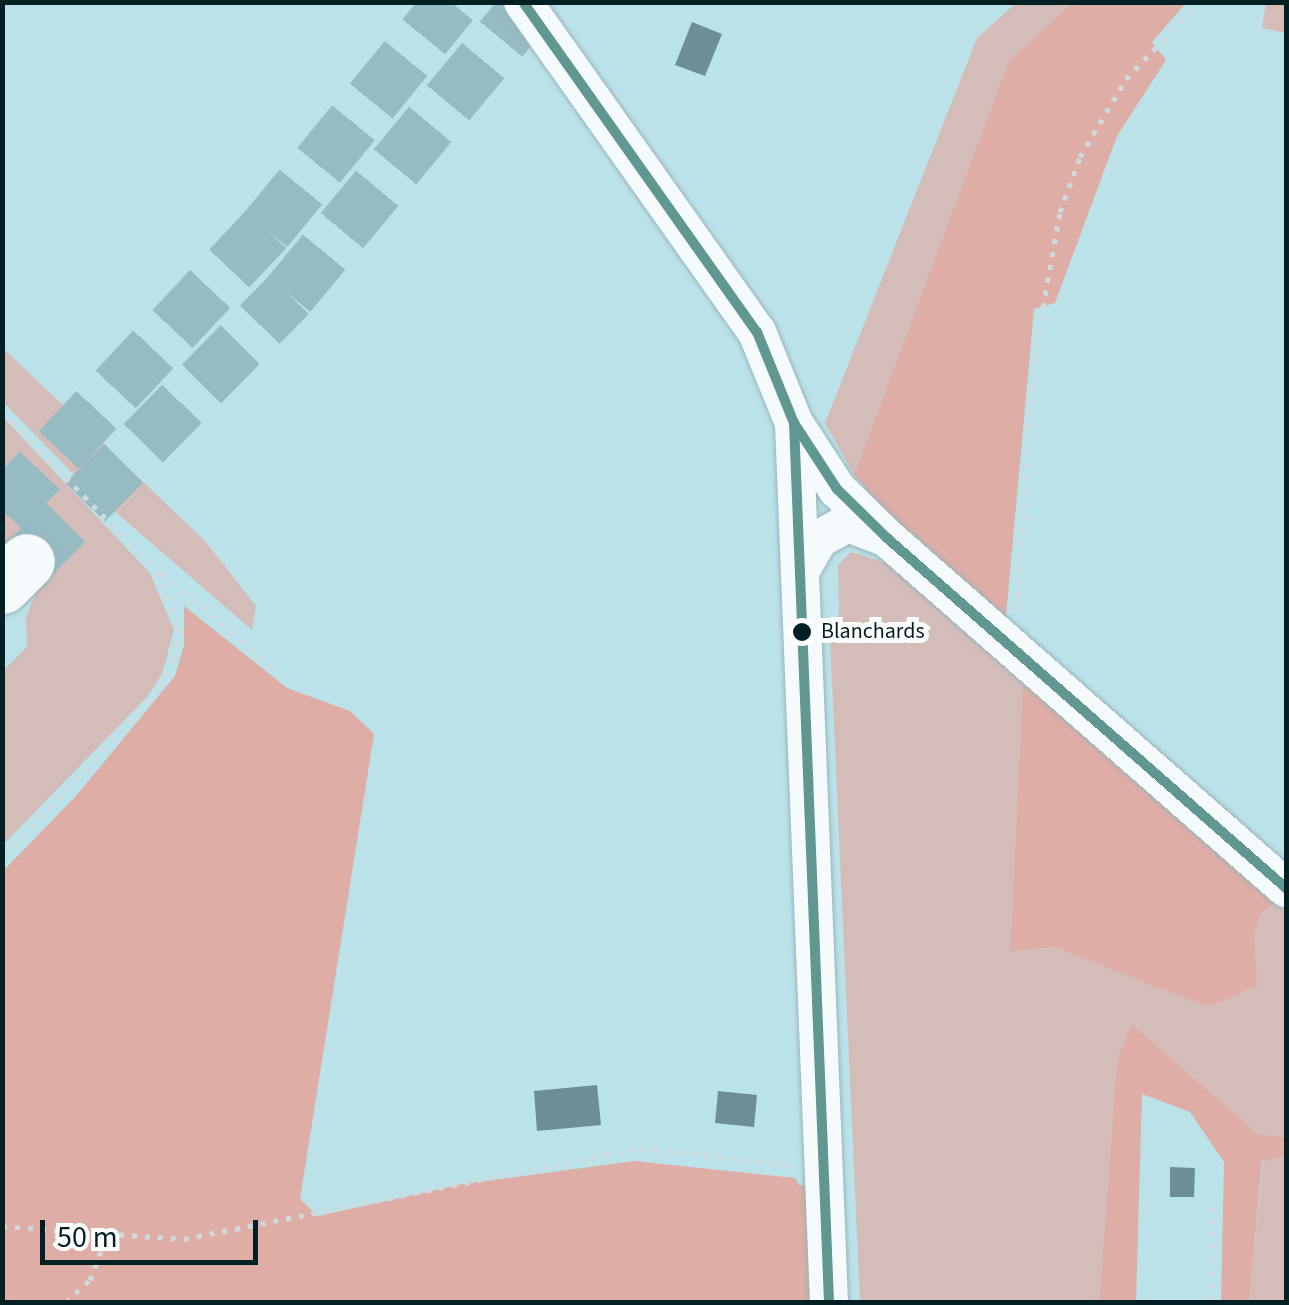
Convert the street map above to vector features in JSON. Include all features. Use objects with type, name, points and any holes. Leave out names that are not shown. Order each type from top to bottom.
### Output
[{"type":"street","points":[[523,2],[757,332],[794,423],[837,488],[1014,652],[1286,888]]},
{"type":"street","points":[[794,423],[828,1302]]},
{"type":"street","points":[[802,568],[819,539],[848,524],[887,538]]},
{"type":"path","points":[[1014,652],[1034,358],[1060,212],[1080,157],[1126,79],[1199,2]]},
{"type":"path","points":[[2,412],[157,571],[279,672]]},
{"type":"path","points":[[2,858],[108,750],[169,672],[179,628],[157,571]]},
{"type":"path","points":[[2,1226],[184,1239],[640,1148],[825,1169]]},
{"type":"path","points":[[1213,1200],[1213,1302]]},
{"type":"path","points":[[66,1302],[90,1280],[107,1236]]},
{"type":"shaded area","points":[[1016,3],[1072,3],[1009,62],[854,475],[825,423],[977,38]]},
{"type":"shaded area","points":[[1072,3],[1186,3],[1152,42],[1166,60],[1117,136],[1055,303],[1034,309],[1005,627],[915,546],[854,475],[1009,61]]},
{"type":"shaded area","points":[[1266,3],[1286,3],[1286,33],[1262,28]]},
{"type":"shaded area","points":[[3,348],[205,541],[256,606],[252,630],[83,484],[3,402]]},
{"type":"shaded area","points":[[3,417],[150,573],[174,630],[162,674],[147,697],[3,845],[3,671],[27,647],[26,618],[43,573],[3,560]]},
{"type":"shaded area","points":[[851,552],[894,565],[1023,680],[1010,952],[1056,947],[1097,961],[1257,985],[1253,933],[1261,914],[1280,898],[1286,903],[1286,1137],[1258,1134],[1131,1025],[1117,1061],[1099,1302],[860,1302],[830,639],[839,613],[838,565]]},
{"type":"shaded area","points":[[184,606],[287,688],[350,711],[374,734],[300,1199],[318,1216],[463,1184],[634,1161],[795,1178],[799,1185],[814,1185],[816,1302],[3,1302],[3,871],[76,796],[175,676],[184,645]]},
{"type":"shaded area","points":[[1023,680],[1280,898],[1261,914],[1254,933],[1257,985],[1208,1007],[1056,947],[1010,952]]},
{"type":"shaded area","points":[[1131,1024],[1258,1134],[1286,1137],[1286,1156],[1262,1161],[1249,1302],[1221,1302],[1224,1162],[1190,1112],[1142,1094],[1136,1302],[1099,1302],[1117,1061]]},
{"type":"shaded area","points":[[1286,1156],[1286,1302],[1249,1302],[1263,1160]]},
{"type":"building","points":[[692,22],[722,34],[705,76],[675,65]]},
{"type":"building","points":[[597,1085],[601,1125],[537,1131],[534,1091]]},
{"type":"building","points":[[718,1091],[757,1095],[754,1127],[715,1123]]},
{"type":"building","points":[[1170,1167],[1195,1168],[1194,1197],[1170,1197]]},
{"type":"tunnel","points":[[2,510],[266,229],[452,2]]},
{"type":"tunnel","points":[[27,561],[289,294],[531,2]]},
{"type":"transit line","points":[[523,2],[757,332],[794,423],[829,1302]]},
{"type":"transit line","points":[[794,423],[837,489],[887,538],[1286,888]]},
{"type":"place","name":"Blanchards","points":[[802,632]]}]
